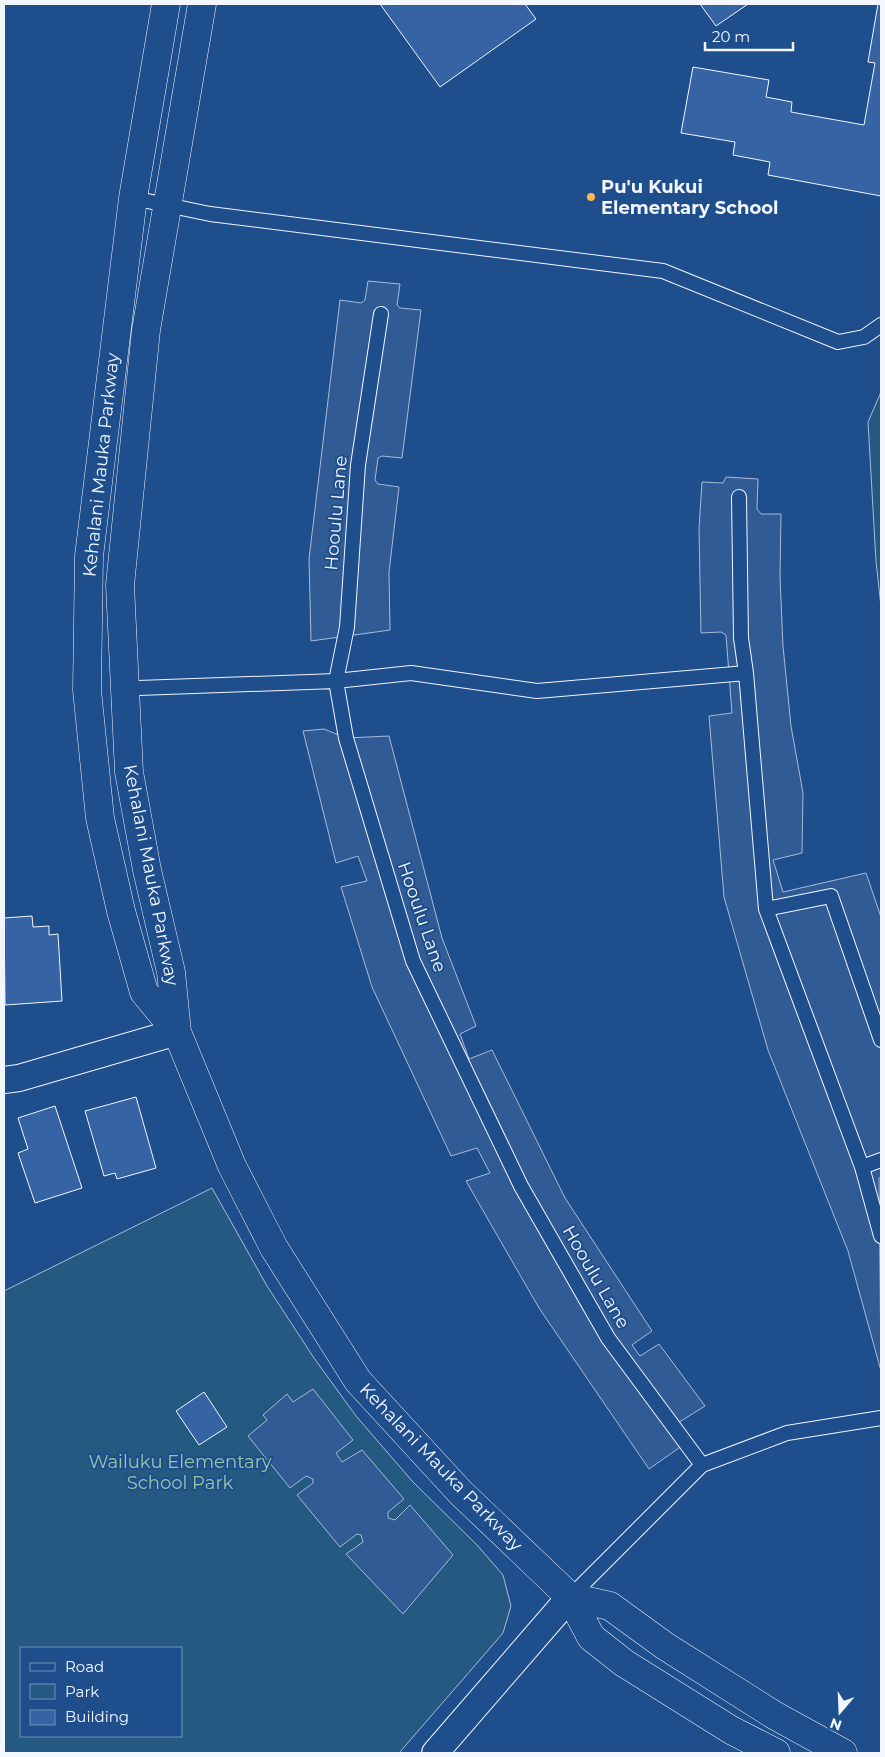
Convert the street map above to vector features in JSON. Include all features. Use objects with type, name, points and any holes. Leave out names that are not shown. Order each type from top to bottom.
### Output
[{"type":"street","name":"Kehalani Mauka Parkway","points":[[166,4],[133,198],[88,556],[87,690],[100,818],[121,911],[144,992],[177,1032],[232,1166],[274,1248],[358,1381],[460,1492],[570,1598],[590,1638],[624,1664],[731,1730],[776,1753]]},
{"type":"street","name":"Kehalani Mauka Parkway","points":[[177,1032],[172,972],[147,870],[129,772],[120,585],[146,330],[202,4]]},
{"type":"street","points":[[4,1080],[19,1078],[177,1032]]},
{"type":"street","points":[[435,1753],[570,1598],[610,1606],[665,1646],[766,1710],[843,1753]]},
{"type":"lane","points":[[133,198],[210,214],[663,271],[838,342],[864,337],[881,324]]},
{"type":"lane","name":"Hooulu Lane","points":[[381,314],[358,465],[347,627],[336,680],[346,738],[413,961],[531,1203],[608,1338],[702,1465]]},
{"type":"lane","points":[[739,497],[741,638],[746,673],[766,909],[862,1167],[881,1236]]},
{"type":"lane","points":[[138,688],[336,680],[411,673],[537,691],[746,673]]},
{"type":"lane","points":[[766,909],[831,896],[881,1040]]},
{"type":"lane","points":[[862,1167],[881,1160]]},
{"type":"lane","points":[[570,1598],[702,1465],[787,1433],[881,1418]]},
{"type":"green space","points":[[881,392],[881,607],[876,561],[868,422]]},
{"type":"green space","name":"Wailuku Elementary School Park","points":[[212,1188],[267,1286],[314,1358],[356,1416],[413,1482],[477,1545],[503,1575],[511,1606],[503,1633],[399,1753],[4,1753],[4,1291]]},
{"type":"shaded area","points":[[368,281],[400,284],[397,305],[400,308],[421,310],[402,458],[382,456],[378,458],[375,480],[378,484],[399,487],[389,572],[390,630],[311,641],[309,559],[340,300],[361,303],[365,300]]},
{"type":"shaded area","points":[[726,477],[758,479],[757,509],[761,514],[781,514],[780,577],[783,646],[791,726],[803,793],[802,853],[773,860],[783,892],[866,873],[881,917],[881,1177],[879,1178],[881,1371],[848,1251],[768,1050],[724,897],[709,716],[732,713],[726,635],[721,632],[701,633],[699,529],[702,482],[723,483]]},
{"type":"shaded area","points":[[324,729],[346,738],[389,736],[442,938],[476,1026],[460,1034],[469,1059],[492,1050],[565,1198],[652,1331],[632,1345],[640,1356],[659,1344],[705,1406],[673,1426],[686,1443],[649,1469],[539,1308],[466,1181],[490,1173],[477,1148],[451,1156],[372,987],[341,887],[367,881],[358,856],[336,863],[303,731]]},
{"type":"shaded area","points":[[313,1389],[353,1440],[336,1453],[342,1462],[362,1450],[404,1499],[388,1512],[388,1518],[395,1520],[410,1505],[453,1555],[403,1614],[346,1554],[363,1542],[361,1535],[357,1534],[340,1547],[297,1495],[313,1483],[313,1479],[306,1476],[290,1488],[248,1436],[267,1420],[263,1415],[287,1394],[293,1402]]},
{"type":"building","points":[[380,4],[525,4],[536,19],[440,87]]},
{"type":"building","points":[[700,4],[748,4],[716,26]]},
{"type":"building","points":[[878,4],[881,4],[881,196],[768,175],[770,162],[733,155],[735,142],[681,133],[693,67],[769,80],[766,97],[792,102],[791,112],[864,125],[875,63],[868,62]]},
{"type":"building","points":[[32,916],[33,927],[49,926],[49,935],[58,934],[62,1001],[5,1005],[4,918]]},
{"type":"building","points":[[136,1097],[156,1168],[117,1179],[115,1173],[104,1176],[85,1111]]},
{"type":"building","points":[[55,1106],[82,1188],[35,1203],[18,1153],[28,1149],[18,1118]]},
{"type":"building","points":[[204,1392],[227,1427],[199,1445],[176,1411]]},
{"type":"place","name":"Pu'u Kukui Elementary School","points":[[591,197]]}]
